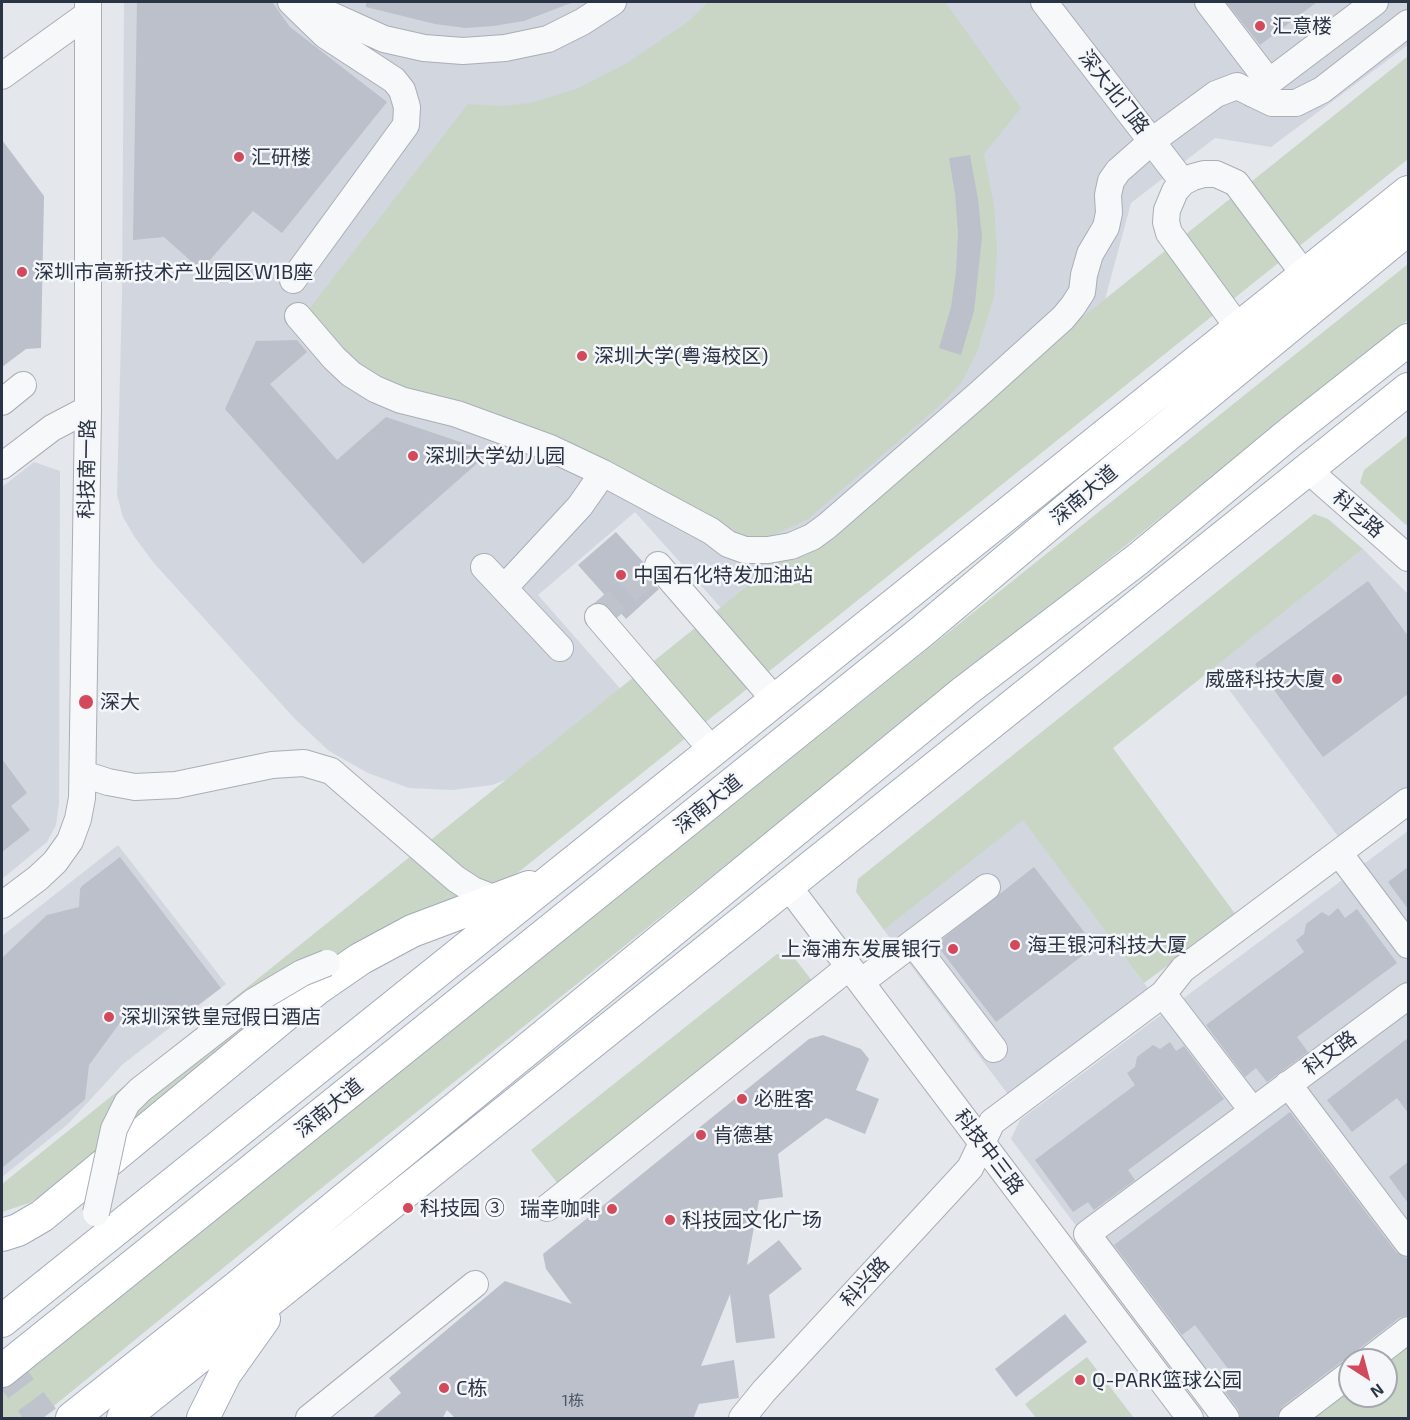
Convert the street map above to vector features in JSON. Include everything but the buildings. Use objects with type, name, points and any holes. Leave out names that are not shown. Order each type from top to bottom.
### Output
[{"type":"main road","points":[[2,1321],[1408,192]]},
{"type":"main road","name":"深南大道","points":[[2,1371],[921,633],[1084,495],[1408,230]]},
{"type":"main road","points":[[72,1419],[956,698],[1138,559],[1290,433],[1408,340]]},
{"type":"main road","points":[[123,1419],[1408,389]]},
{"type":"main road","points":[[804,677],[1084,495]]},
{"type":"main road","points":[[851,835],[1138,559]]},
{"type":"main road","points":[[2,1235],[18,1230],[42,1216],[318,987],[360,959],[412,931],[552,879]]},
{"type":"main road","points":[[426,1132],[646,1000]]},
{"type":"main road","points":[[299,1133],[392,1008]]},
{"type":"main road","points":[[202,1419],[225,1374],[244,1346],[274,1305],[304,1274]]},
{"type":"street","points":[[291,2],[325,35],[394,80],[402,90],[407,107],[406,125],[293,280]]},
{"type":"street","points":[[302,2],[384,39],[424,48],[463,51],[505,48],[548,39],[582,22],[613,2]]},
{"type":"street","name":"深大北门路","points":[[1044,2],[1183,182]]},
{"type":"street","points":[[1208,2],[1272,103],[1296,103],[1322,90],[1408,23]]},
{"type":"street","points":[[298,316],[334,358],[351,374],[375,389],[400,400],[457,414],[550,448],[603,473],[711,531],[728,544],[745,550],[768,550],[790,546],[812,537],[827,526],[1063,318],[1082,291],[1090,254],[1106,227],[1109,213],[1108,195],[1118,171],[1152,141],[1216,94],[1237,86],[1261,88],[1375,2]]},
{"type":"street","points":[[2,76],[88,8]]},
{"type":"street","name":"科技南一路","points":[[2,905],[55,862],[70,841],[82,798],[88,409],[88,8]]},
{"type":"street","points":[[1238,327],[1169,233],[1166,222],[1167,210],[1175,191],[1183,182],[1204,174],[1216,174],[1236,183],[1304,274]]},
{"type":"street","points":[[2,402],[23,385]]},
{"type":"street","points":[[2,466],[52,428],[88,409]]},
{"type":"street","name":"科艺路","points":[[1308,470],[1408,558]]},
{"type":"street","points":[[504,588],[580,506],[603,473]]},
{"type":"street","points":[[658,565],[775,700]]},
{"type":"street","points":[[484,567],[560,648]]},
{"type":"street","points":[[598,617],[712,750]]},
{"type":"street","points":[[83,774],[135,787],[176,785],[272,765],[304,763],[331,771],[456,879],[473,890],[496,899]]},
{"type":"street","name":"科兴路","points":[[742,1419],[764,1391],[970,1168],[992,1122],[1163,994],[1183,969],[1408,801]]},
{"type":"street","points":[[1339,853],[1408,945]]},
{"type":"street","name":"科技中三路","points":[[788,886],[1190,1419]]},
{"type":"street","points":[[547,1208],[855,975],[913,942],[987,887]]},
{"type":"street","points":[[73,1263],[96,1213],[114,1129],[127,1103],[140,1090],[253,1002],[302,973],[412,931]]},
{"type":"street","points":[[913,942],[994,1049]]},
{"type":"street","points":[[1163,994],[1252,1110]]},
{"type":"street","name":"科文路","points":[[1226,1419],[1087,1234],[1408,996]]},
{"type":"street","points":[[1288,1084],[1408,1243]]},
{"type":"street","points":[[309,1419],[476,1284]]},
{"type":"street","points":[[1385,1348],[1408,1330]]},
{"type":"street","points":[[1292,1419],[1338,1383]]},
{"type":"shaded area","name":"深圳大学(粤海校区)","points":[[124,2],[1408,2],[1408,45],[1271,147],[1215,138],[1131,203],[1103,307],[732,620],[635,512],[538,595],[632,702],[537,768],[492,785],[452,790],[409,788],[368,773],[329,751],[295,719],[153,562],[123,517],[117,495],[122,296]]},
{"type":"shaded area","points":[[34,462],[60,471],[59,803],[56,825],[47,842],[2,879],[2,487]]},
{"type":"shaded area","points":[[1363,549],[1408,594],[1408,788],[1340,839],[1213,668]]},
{"type":"shaded area","points":[[1023,819],[1150,991],[1010,1097],[884,930]]},
{"type":"shaded area","points":[[1408,831],[1408,1347],[1398,1355],[1398,1348],[1338,1348],[1338,1400],[1314,1418],[1220,1418],[1011,1139],[1020,1120]]},
{"type":"shaded area","points":[[118,845],[226,984],[123,1064],[68,1124],[2,1177],[2,936]]},
{"type":"green space","points":[[708,2],[945,2],[1021,108],[984,154],[994,205],[997,248],[994,297],[977,352],[961,383],[938,407],[808,519],[763,540],[745,541],[374,380],[306,313],[468,104],[500,106],[531,103],[576,89],[627,63],[689,21]]},
{"type":"green space","points":[[1408,56],[1408,159],[490,895],[374,947],[48,1192],[29,1203],[2,1212],[2,1184]]},
{"type":"green space","points":[[1408,264],[1408,320],[309,1198],[39,1418],[2,1418],[2,1391]]},
{"type":"green space","points":[[1408,435],[1408,523],[1406,525],[1360,483],[1364,470]]},
{"type":"green space","points":[[1314,514],[1328,519],[1363,549],[1113,748],[1236,915],[1144,983],[1023,820],[884,930],[856,892],[858,879]]},
{"type":"green space","points":[[777,954],[792,955],[813,982],[559,1185],[531,1150]]},
{"type":"green space","points":[[1408,1347],[1408,1418],[1316,1417],[1338,1400],[1338,1408],[1398,1408],[1398,1355]]},
{"type":"green space","name":"Q-PARK篮球公园","points":[[1087,1357],[1134,1418],[1036,1418],[1025,1404]]},
{"type":"tunnel","points":[[598,617],[658,565]]},
{"type":"tunnel","points":[[2,1363],[43,1418]]},
{"type":"place","name":"汇意楼","points":[[1260,26]]},
{"type":"place","name":"汇研楼","points":[[239,157]]},
{"type":"place","name":"深圳市高新技术产业园区W1B座","points":[[22,272]]},
{"type":"place","name":"深圳大学(粤海校区)","points":[[582,356]]},
{"type":"place","name":"深圳大学幼儿园","points":[[413,456]]},
{"type":"place","name":"中国石化特发加油站","points":[[621,575]]},
{"type":"place","name":"威盛科技大廈","points":[[1337,679]]},
{"type":"place","name":"深大","points":[[86,702]]},
{"type":"place","name":"海王银河科技大厦","points":[[1015,945]]},
{"type":"place","name":"上海浦东发展银行","points":[[953,949]]},
{"type":"place","name":"深圳深铁皇冠假日酒店","points":[[109,1017]]},
{"type":"place","name":"必胜客","points":[[742,1099]]},
{"type":"place","name":"肯德基","points":[[701,1135]]},
{"type":"place","name":"科技园 ③","points":[[408,1208]]},
{"type":"place","name":"瑞幸咖啡","points":[[612,1209]]},
{"type":"place","name":"科技园文化广场","points":[[670,1220]]},
{"type":"place","name":"Q-PARK篮球公园","points":[[1080,1380]]},
{"type":"place","name":"C栋","points":[[444,1388]]}]
